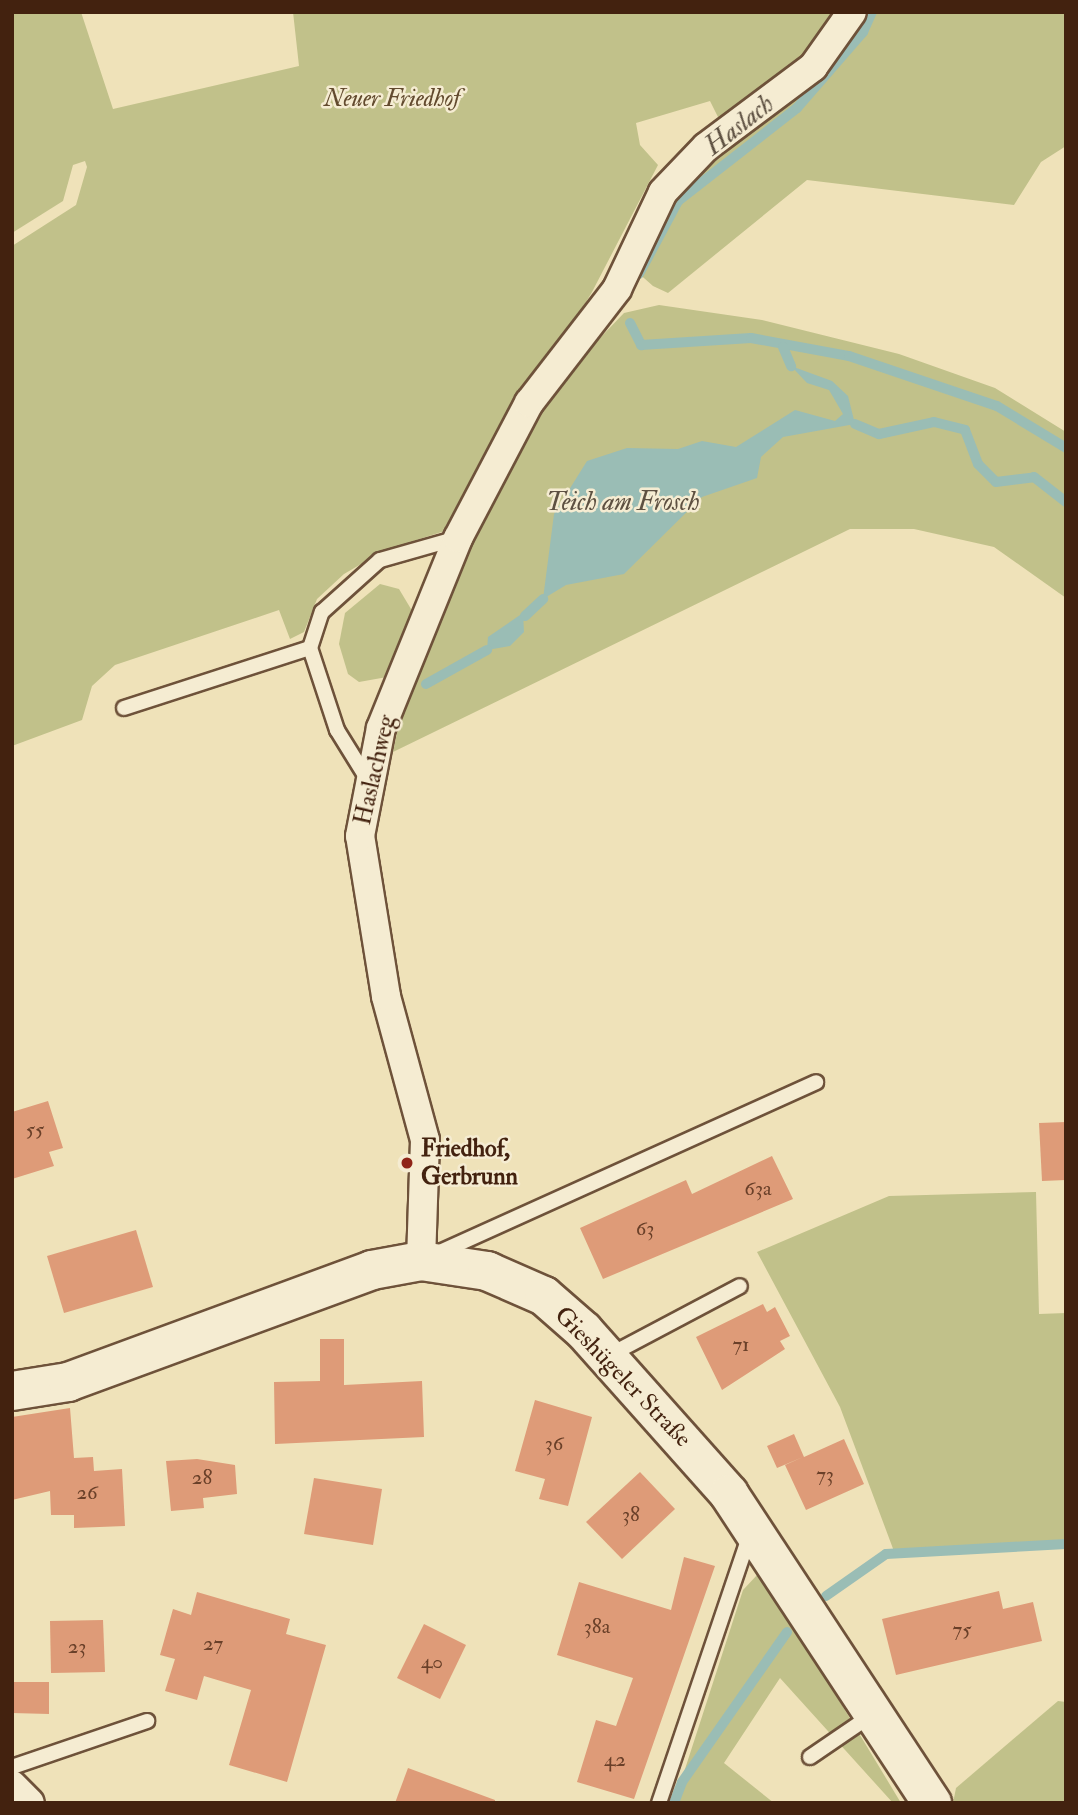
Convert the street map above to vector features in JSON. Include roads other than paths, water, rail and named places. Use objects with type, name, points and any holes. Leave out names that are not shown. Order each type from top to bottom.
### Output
[{"type":"street","name":"Haslachweg","points":[[421,1261],[425,1140],[369,914],[360,836],[381,728],[458,538],[529,403],[618,286],[646,220],[682,169],[813,66],[852,12]]},
{"type":"street","name":"Gieshügeler Straße","points":[[12,1391],[68,1382],[372,1270],[421,1261],[486,1271],[544,1296],[608,1356],[677,1431],[752,1529],[877,1712],[931,1800]]},
{"type":"street","points":[[12,1785],[30,1803]]},
{"type":"lane","points":[[369,781],[337,730],[310,648],[322,612],[348,583],[380,560],[458,538]]},
{"type":"lane","points":[[124,708],[310,648]]},
{"type":"lane","name":"Gieshügeler Straße","points":[[421,1261],[817,1082]]},
{"type":"lane","points":[[608,1356],[740,1286]]},
{"type":"lane","points":[[659,1803],[752,1529]]},
{"type":"lane","points":[[810,1757],[877,1712]]},
{"type":"lane","points":[[12,1767],[147,1721]]},
{"type":"water","name":"Teich am Frosch","points":[[791,366],[832,381],[848,396],[855,424],[783,437],[761,457],[757,478],[702,497],[624,574],[566,585],[543,599],[554,514],[587,461],[627,448],[678,449],[702,441],[736,447],[795,410],[835,421],[843,414],[829,390],[807,383]]},
{"type":"water","points":[[523,613],[524,632],[510,646],[487,650],[488,637]]},
{"type":"waterway","name":"Haslach","points":[[639,274],[678,201],[797,108],[863,32],[872,12]]},
{"type":"waterway","points":[[630,323],[641,345],[751,338],[849,356],[997,406],[1066,448]]},
{"type":"waterway","points":[[783,347],[791,366]]},
{"type":"waterway","points":[[855,424],[879,434],[934,422],[965,430],[978,464],[996,482],[1034,477],[1066,502]]},
{"type":"waterway","points":[[525,616],[543,599]]},
{"type":"waterway","points":[[426,684],[487,650]]},
{"type":"waterway","points":[[826,1596],[886,1554],[1066,1544]]},
{"type":"waterway","points":[[674,1803],[682,1782],[787,1632]]},
{"type":"place","name":"Friedhof, Gerbrunn","points":[[407,1163]]},
{"type":"park label","name":"Neuer Friedhof","points":[[392,99]]}]
